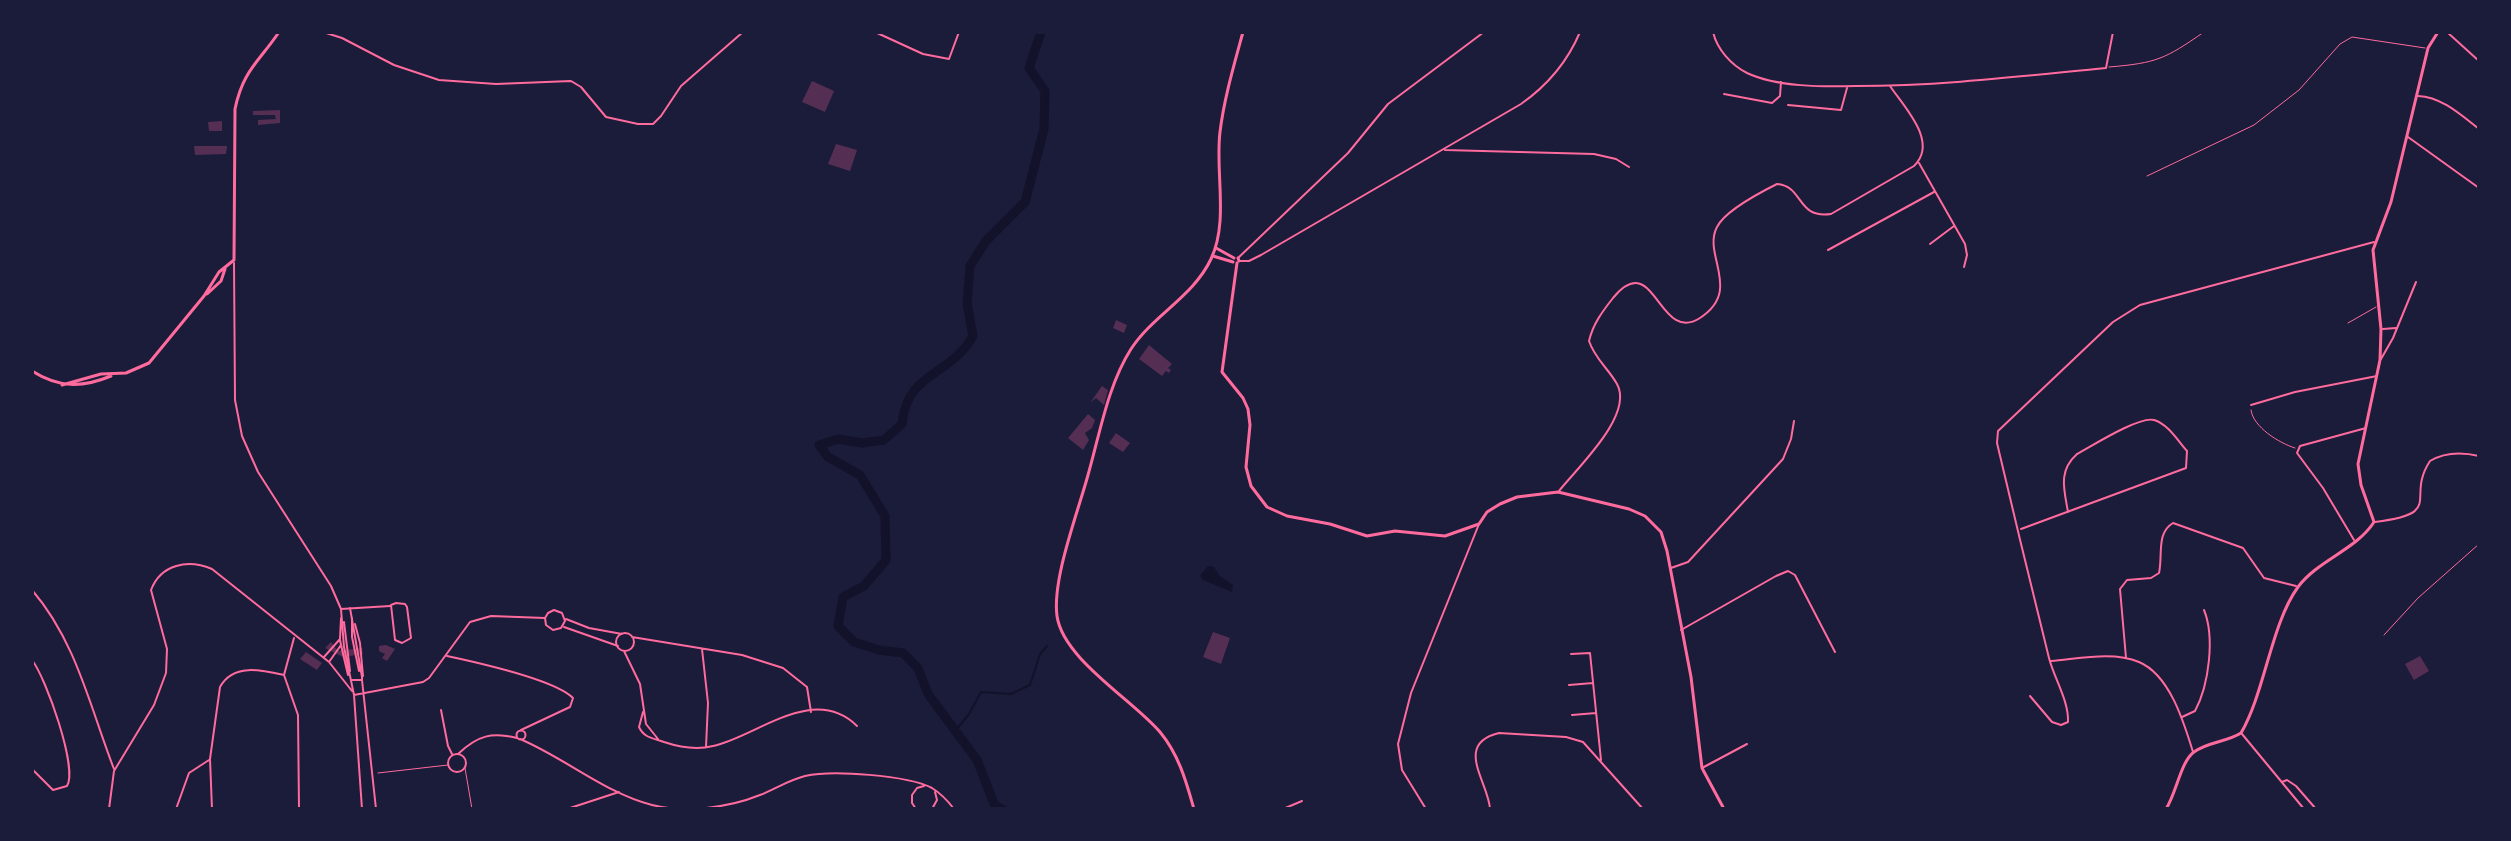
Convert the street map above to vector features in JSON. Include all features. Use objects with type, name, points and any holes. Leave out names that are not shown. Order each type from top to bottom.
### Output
[{"type":"street","points":[[279,32],[247,72],[236,101],[235,400],[242,436],[258,472],[331,586],[347,635],[350,678]]},
{"type":"street","points":[[323,32],[342,38],[394,65],[439,80],[496,84],[571,81],[587,93],[604,115],[647,125],[658,120],[681,86],[743,32]]},
{"type":"street","points":[[875,32],[923,54],[949,59],[959,32]]},
{"type":"street","points":[[1194,809],[1183,771],[1166,740],[1070,644],[1057,618],[1057,596],[1120,369],[1144,332],[1179,303],[1213,256],[1219,222],[1220,133],[1243,32]]},
{"type":"street","points":[[1479,524],[1445,536],[1395,531],[1367,536],[1330,524],[1287,516],[1267,507],[1251,486],[1246,467],[1250,425],[1248,409],[1222,372],[1236,260],[1348,153],[1388,104],[1483,32],[1487,39]]},
{"type":"street","points":[[1213,256],[1249,261],[1443,150],[1538,92],[1562,66],[1580,32]]},
{"type":"street","points":[[1713,32],[1721,50],[1734,65],[1750,75],[1816,87],[1966,82],[2106,68],[2113,32]]},
{"type":"street","points":[[2374,522],[2358,464],[2380,360],[2381,329],[2373,266],[2375,242],[2391,202],[2428,48],[2438,32]]},
{"type":"street","points":[[2447,32],[2479,61]]},
{"type":"street","points":[[1451,57],[1455,63]]},
{"type":"street","points":[[1724,94],[1772,103],[1780,96],[1781,81]]},
{"type":"street","points":[[1890,86],[1919,129],[1923,139],[1919,161],[1967,249],[1964,267]]},
{"type":"street","points":[[1788,105],[1841,110],[1847,87]]},
{"type":"street","points":[[2416,96],[2432,98],[2451,107],[2479,129]]},
{"type":"street","points":[[2408,137],[2479,188]]},
{"type":"street","points":[[1443,150],[1594,154],[1616,159],[1629,167]]},
{"type":"street","points":[[1558,492],[1611,428],[1618,414],[1621,398],[1617,385],[1596,358],[1589,341],[1600,314],[1618,292],[1626,285],[1642,285],[1653,293],[1674,321],[1691,323],[1711,309],[1717,300],[1720,286],[1714,233],[1725,216],[1777,184],[1792,189],[1807,210],[1819,215],[1831,214],[1919,161]]},
{"type":"street","points":[[1828,250],[1934,192]]},
{"type":"street","points":[[1930,244],[1955,226]]},
{"type":"street","points":[[2030,696],[2052,722],[2061,725],[2068,722],[2068,713],[2050,661],[1997,443],[1998,431],[2113,322],[2133,308],[2375,242]]},
{"type":"street","points":[[1214,248],[1236,260]]},
{"type":"street","points":[[32,371],[62,385],[101,374],[126,373],[149,363],[204,296],[221,281],[225,269],[234,260]]},
{"type":"street","points":[[2380,360],[2398,328],[2416,282]]},
{"type":"street","points":[[2381,329],[2398,328]]},
{"type":"street","points":[[2251,405],[2295,392],[2378,376]]},
{"type":"street","points":[[2020,530],[2186,468],[2187,451],[2157,421],[2148,419],[2136,423],[2069,461],[2062,482],[2068,512]]},
{"type":"street","points":[[1670,569],[1688,562],[1783,459],[1794,421]]},
{"type":"street","points":[[2355,541],[2323,488],[2298,457],[2297,449],[2314,441],[2366,428]]},
{"type":"street","points":[[2166,809],[2193,752],[2241,733],[2298,586],[2374,522],[2401,519],[2417,509],[2430,461],[2447,454],[2479,456]]},
{"type":"street","points":[[1426,809],[1402,770],[1398,744],[1411,693],[1479,524],[1487,512],[1517,497],[1558,492],[1629,509],[1645,516],[1661,532],[1691,677],[1702,768],[1724,809]]},
{"type":"street","points":[[2126,658],[2120,589],[2127,580],[2151,578],[2159,573],[2161,541],[2168,526],[2173,523],[2243,548],[2264,578],[2298,586]]},
{"type":"street","points":[[109,809],[114,771],[154,705],[166,673],[167,649],[151,590],[162,571],[183,564],[212,569],[329,662],[354,694]]},
{"type":"street","points":[[1681,630],[1788,571],[1795,575],[1835,652]]},
{"type":"street","points":[[32,590],[63,631],[114,771]]},
{"type":"street","points":[[341,613],[350,608],[403,603],[407,607],[410,640],[402,643],[395,640],[391,605]]},
{"type":"street","points":[[350,608],[360,643],[376,809]]},
{"type":"street","points":[[565,619],[563,626],[550,629],[545,618],[554,610],[560,611],[565,619],[589,628],[742,655],[783,668],[807,687],[811,712]]},
{"type":"street","points":[[2180,717],[2195,711],[2203,687],[2208,652],[2204,610]]},
{"type":"street","points":[[341,613],[340,639],[354,694],[362,809]]},
{"type":"street","points":[[354,694],[423,682],[470,622],[491,616],[545,618]]},
{"type":"street","points":[[353,618],[354,650],[362,679]]},
{"type":"street","points":[[563,626],[624,651],[640,684],[646,724],[659,740]]},
{"type":"street","points":[[618,646],[617,640],[622,634]]},
{"type":"street","points":[[295,637],[284,675],[298,715],[299,809]]},
{"type":"street","points":[[624,651],[632,648],[632,637]]},
{"type":"street","points":[[324,658],[340,639]]},
{"type":"street","points":[[329,662],[341,645]]},
{"type":"street","points":[[701,649],[708,703],[706,748]]},
{"type":"street","points":[[1571,654],[1590,653],[1602,761]]},
{"type":"street","points":[[446,656],[568,693],[573,701],[565,710],[517,732],[519,738]]},
{"type":"street","points":[[2050,661],[2126,658],[2138,661],[2157,674],[2180,717],[2193,752]]},
{"type":"street","points":[[32,660],[48,688],[71,780],[67,786],[53,790],[32,769]]},
{"type":"street","points":[[212,809],[210,759],[218,695],[224,680],[242,671],[259,670],[284,675]]},
{"type":"street","points":[[350,678],[362,679]]},
{"type":"street","points":[[1569,685],[1594,683]]},
{"type":"street","points":[[441,710],[448,746],[456,754],[466,759],[465,768],[455,773],[448,765],[449,758],[456,754],[467,745],[497,734],[519,738],[652,807],[692,808],[732,804],[759,796],[789,781],[825,774],[901,779],[935,790],[954,809]]},
{"type":"street","points":[[643,712],[640,730],[647,737],[677,746],[706,748],[728,742],[785,714],[837,713],[848,717],[857,726]]},
{"type":"street","points":[[1572,715],[1597,713]]},
{"type":"street","points":[[519,738],[525,736],[521,730]]},
{"type":"street","points":[[1490,809],[1476,762],[1481,743],[1489,735],[1499,733],[1575,738],[1583,742],[1643,809]]},
{"type":"street","points":[[2241,733],[2304,809]]},
{"type":"street","points":[[1702,768],[1747,744]]},
{"type":"street","points":[[176,809],[189,773],[210,759]]},
{"type":"street","points":[[2281,782],[2287,780],[2296,786],[2316,809]]},
{"type":"street","points":[[916,809],[912,795],[917,788],[926,786]]},
{"type":"street","points":[[932,809],[937,800],[935,790]]},
{"type":"street","points":[[567,809],[620,792]]},
{"type":"street","points":[[1283,809],[1302,801]]},
{"type":"lane","points":[[2106,68],[2147,64],[2164,58],[2204,32]]},
{"type":"lane","points":[[2147,176],[2254,125],[2299,90],[2340,44],[2352,37],[2428,48]]},
{"type":"lane","points":[[2348,323],[2378,305]]},
{"type":"path","points":[[2251,405],[2253,420],[2277,442],[2297,449]]},
{"type":"path","points":[[2384,635],[2418,598],[2479,544]]},
{"type":"path","points":[[371,774],[448,765]]},
{"type":"path","points":[[465,768],[472,809]]},
{"type":"shaded area","points":[[1208,566],[1214,567],[1220,576],[1233,585],[1232,592],[1203,580],[1200,576]]},
{"type":"building","points":[[812,81],[834,91],[825,112],[802,102]]},
{"type":"building","points":[[280,110],[280,123],[258,125],[258,120],[276,119],[275,115],[253,115],[253,111]]},
{"type":"building","points":[[222,121],[222,131],[209,131],[208,122]]},
{"type":"building","points":[[836,144],[857,150],[850,171],[828,164]]},
{"type":"building","points":[[194,146],[227,146],[226,154],[195,155]]},
{"type":"building","points":[[1116,320],[1127,325],[1124,333],[1113,328]]},
{"type":"building","points":[[1149,345],[1172,364],[1168,368],[1171,370],[1169,373],[1166,371],[1162,376],[1139,359]]},
{"type":"building","points":[[1102,386],[1108,390],[1104,405],[1096,398],[1090,403]]},
{"type":"building","points":[[1088,414],[1095,420],[1092,428],[1085,433],[1089,440],[1083,450],[1068,438]]},
{"type":"building","points":[[1116,433],[1130,443],[1123,452],[1109,443]]},
{"type":"building","points":[[1213,632],[1230,638],[1221,664],[1203,657]]},
{"type":"building","points":[[331,642],[338,651],[362,648],[363,654],[343,657],[325,648]]},
{"type":"building","points":[[379,646],[395,649],[387,661],[382,658],[385,654],[379,651]]},
{"type":"building","points":[[306,652],[322,663],[317,670],[300,659]]},
{"type":"building","points":[[2420,656],[2429,671],[2414,680],[2405,664]]},
{"type":"waterway","points":[[1002,809],[995,806],[977,760],[928,694],[918,668],[903,653],[854,642],[838,626],[843,597],[864,586],[886,560],[885,516],[860,475],[828,457],[819,445],[838,439],[862,443],[884,440],[902,424],[912,394],[953,360],[973,336],[967,303],[970,266],[986,241],[1025,202],[1044,129],[1045,91],[1029,68],[1041,32]]},
{"type":"waterway","points":[[956,730],[981,692],[1011,694],[1030,685],[1040,654],[1047,646]]}]
